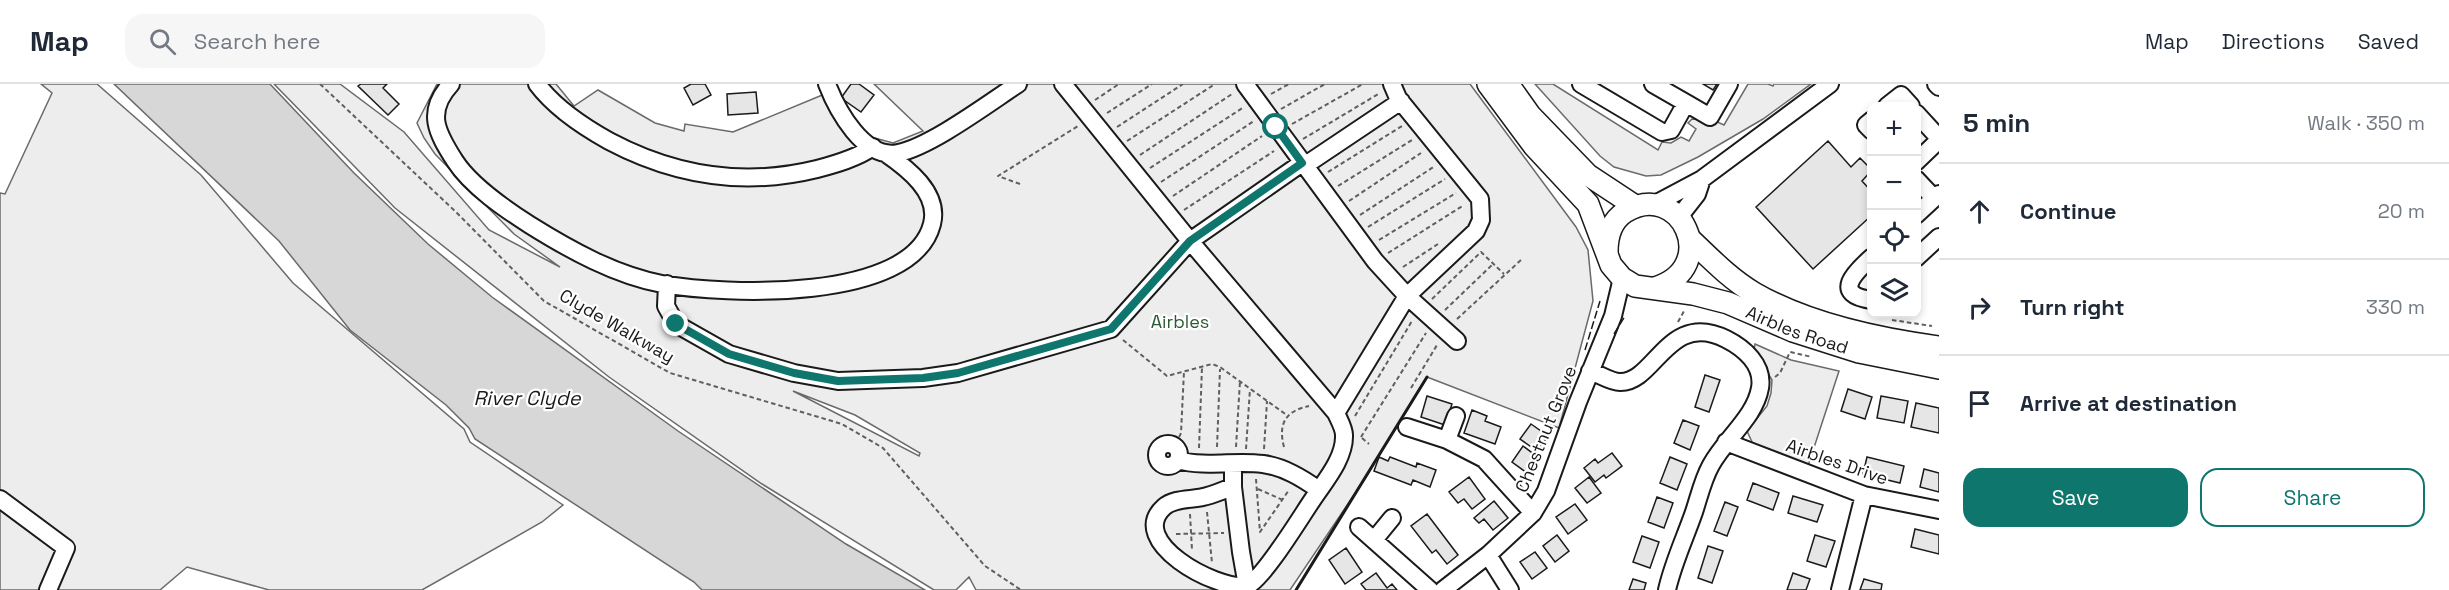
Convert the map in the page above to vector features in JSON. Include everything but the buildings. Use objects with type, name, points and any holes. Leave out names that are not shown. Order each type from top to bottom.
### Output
[{"type":"main road","points":[[1488,84],[1534,147],[1588,204],[1611,266],[1637,284],[1668,284],[1683,271],[1689,258],[1690,239]]},
{"type":"main road","points":[[1508,84],[1530,115],[1588,175],[1645,205],[1671,210],[1679,217]]},
{"type":"main road","points":[[1607,254],[1607,240],[1612,225],[1622,213],[1645,205]]},
{"type":"main road","name":"Airbles Road","points":[[1679,217],[1690,239],[1716,264],[1752,292],[1788,310],[1837,326],[1939,347]]},
{"type":"main road","name":"Airbles Road","points":[[1637,284],[1728,303],[1793,331],[1859,352],[1939,368]]},
{"type":"street","points":[[451,84],[443,93],[437,107],[435,120],[442,141],[459,167],[509,212],[544,234],[613,269],[667,284],[739,292],[772,292],[867,277],[902,264],[915,253],[930,232],[933,220],[927,194],[917,180],[852,131],[827,84]]},
{"type":"street","points":[[537,84],[560,108],[597,134],[641,157],[702,174],[752,179],[792,175],[879,150],[897,154],[922,145],[1018,84]]},
{"type":"street","points":[[1063,84],[1160,205],[1335,413],[1345,433],[1340,456],[1264,569],[1247,586],[1227,588],[1213,584],[1168,555],[1157,538],[1155,528],[1164,507],[1176,501],[1206,496],[1233,487]]},
{"type":"street","points":[[1246,84],[1387,277],[1436,322]]},
{"type":"street","points":[[1581,84],[1662,132],[1671,130],[1686,103]]},
{"type":"street","points":[[1653,84],[1710,117],[1729,84]]},
{"type":"street","points":[[1645,205],[1702,179],[1830,84]]},
{"type":"street","points":[[1335,413],[1407,296],[1476,231],[1481,220],[1473,191],[1401,101],[1392,85]]},
{"type":"street","points":[[1892,102],[1900,95],[1907,102]]},
{"type":"street","points":[[667,284],[666,306],[676,324],[729,354],[794,373],[838,381],[923,378],[958,373],[1111,329],[1190,241],[1302,163],[1310,162],[1401,101]]},
{"type":"street","points":[[1921,118],[1939,139],[1921,158]]},
{"type":"street","points":[[1679,217],[1697,194],[1702,179]]},
{"type":"street","points":[[1921,182],[1937,196],[1921,211]]},
{"type":"street","points":[[1921,254],[1939,237]]},
{"type":"street","points":[[1867,262],[1852,276],[1849,284],[1851,291],[1860,298],[1867,299]]},
{"type":"street","name":"Chestnut Grove","points":[[1443,590],[1488,555],[1533,513],[1546,491],[1590,371],[1613,316],[1637,284]]},
{"type":"street","points":[[1590,371],[1620,382],[1635,378],[1677,340],[1696,332],[1718,335],[1741,347],[1757,366],[1761,386],[1755,405],[1710,466],[1667,590]]},
{"type":"street","points":[[1447,440],[1456,416]]},
{"type":"street","points":[[1407,427],[1447,440],[1484,459],[1533,513]]},
{"type":"street","name":"Airbles Drive","points":[[1726,442],[1864,495],[1939,510]]},
{"type":"street","points":[[1177,454],[1199,464],[1277,467],[1319,490]]},
{"type":"street","points":[[1241,464],[1233,487],[1247,586]]},
{"type":"street","points":[[1840,590],[1864,495]]},
{"type":"street","points":[[0,499],[66,548],[48,590]]},
{"type":"street","points":[[1374,540],[1392,518]]},
{"type":"street","points":[[1359,526],[1430,590]]},
{"type":"street","points":[[1488,555],[1510,590]]},
{"type":"path","name":"Clyde Walkway","points":[[320,84],[456,212],[544,301],[670,373],[842,424],[884,448],[985,566],[1021,590]]},
{"type":"path","points":[[1097,126],[1119,84]]},
{"type":"path","points":[[1097,126],[1152,84]]},
{"type":"path","points":[[1020,184],[998,176],[1183,84]]},
{"type":"path","points":[[1097,126],[1215,84]]},
{"type":"path","points":[[1132,170],[1246,84]]},
{"type":"path","points":[[1171,218],[1272,122],[1289,84]]},
{"type":"path","points":[[1160,205],[1325,84]]},
{"type":"path","points":[[1148,190],[1272,122],[1363,84]]},
{"type":"path","points":[[1132,170],[1272,122],[1392,85]]},
{"type":"path","points":[[1315,180],[1414,118]]},
{"type":"path","points":[[1325,194],[1430,138]]},
{"type":"path","points":[[1336,209],[1430,138]]},
{"type":"path","points":[[1361,242],[1452,164]]},
{"type":"path","points":[[1361,242],[1452,164]]},
{"type":"path","points":[[1361,242],[1473,191]]},
{"type":"path","points":[[1361,242],[1473,191]]},
{"type":"path","points":[[1387,277],[1443,240]]},
{"type":"path","points":[[1361,437],[1482,252],[1505,275]]},
{"type":"path","points":[[1412,388],[1436,322],[1505,275],[1521,260]]},
{"type":"path","points":[[1284,447],[1281,435],[1288,416],[1292,411],[1301,408],[1335,413],[1348,426],[1436,322],[1493,264]]},
{"type":"path","points":[[1677,340],[1676,327],[1693,294]]},
{"type":"path","points":[[1884,319],[1932,326]]},
{"type":"path","points":[[1111,329],[1167,376],[1212,364],[1220,367],[1288,416]]},
{"type":"path","points":[[1199,464],[1202,367]]},
{"type":"path","points":[[1220,367],[1241,464],[1257,489],[1260,532],[1299,477]]},
{"type":"path","points":[[1177,454],[1181,433],[1185,372]]},
{"type":"path","points":[[1240,381],[1241,464]]},
{"type":"path","points":[[1241,464],[1250,389]]},
{"type":"path","points":[[1241,464],[1267,401]]},
{"type":"path","points":[[1257,489],[1283,500]]},
{"type":"path","points":[[1206,496],[1213,584]]},
{"type":"path","points":[[1189,499],[1194,573]]},
{"type":"path","points":[[1173,534],[1238,532]]},
{"type":"shaded area","points":[[41,84],[97,84],[201,175],[293,283],[464,429],[470,442],[563,505],[542,522],[422,590],[269,590],[187,567],[160,590],[0,590],[0,193],[5,194],[52,93]]},
{"type":"shaded area","name":"Airbles","points":[[274,84],[340,84],[404,132],[489,230],[560,267],[514,234],[435,154],[424,138],[417,123],[437,84],[556,84],[574,106],[598,90],[655,123],[684,131],[685,124],[733,132],[832,91],[855,121],[871,137],[893,143],[923,131],[874,84],[1470,84],[1576,227],[1588,250],[1593,301],[1559,428],[1427,377],[1366,477],[1290,590],[976,590],[969,577],[956,590],[934,590],[762,484],[609,377],[395,208]],"holes":[[[793,391],[855,415],[920,453],[919,456]]]},
{"type":"shaded area","points":[[1535,84],[1553,84],[1658,150],[1662,142],[1671,143],[1681,137],[1689,141],[1696,129],[1688,123],[1692,119],[1713,120],[1724,125],[1748,84],[1773,86],[1774,84],[1811,84],[1763,119],[1698,157],[1661,175],[1646,176],[1614,167],[1600,156]]},
{"type":"shaded area","points":[[1755,344],[1791,360],[1839,371],[1808,466],[1753,444],[1747,431],[1767,406],[1771,393],[1772,380],[1754,350]]},
{"type":"water","name":"River Clyde","points":[[114,84],[270,84],[354,173],[428,244],[492,297],[678,431],[846,544],[925,590],[702,590],[694,582],[475,439],[469,428],[446,405],[350,330],[279,241]]},
{"type":"fence","points":[[1585,350],[1600,301]]},
{"type":"fence","points":[[1614,334],[1625,316]]},
{"type":"wall","points":[[1296,590],[1427,377]]},
{"type":"route","points":[[676,324],[729,354],[794,373],[838,381],[923,378],[958,373],[1111,329],[1190,241],[1302,163],[1276,127]]}]
